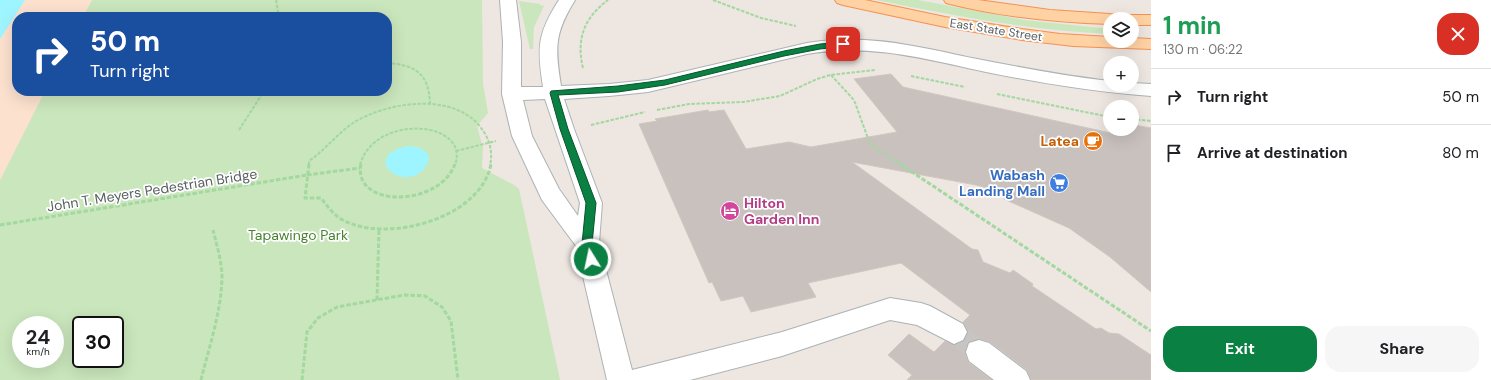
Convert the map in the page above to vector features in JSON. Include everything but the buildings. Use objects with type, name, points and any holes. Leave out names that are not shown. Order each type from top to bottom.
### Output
[{"type":"main road","name":"East State Street","points":[[843,0],[979,28],[1047,38],[1105,43],[1151,44]]},
{"type":"main road","name":"East State Street","points":[[952,0],[1003,10],[1054,16],[1103,19]]},
{"type":"main road","points":[[1139,20],[1151,20]]},
{"type":"street","points":[[508,0],[512,42],[512,94],[522,136],[550,194],[587,244]]},
{"type":"street","points":[[567,0],[555,19],[550,33],[548,49],[554,93],[564,129],[591,203],[587,244],[621,380]]},
{"type":"street","points":[[512,94],[594,91],[665,82],[784,53],[820,46],[855,44],[906,50],[1039,77],[1114,88],[1151,90]]},
{"type":"street","points":[[639,380],[782,344],[890,309],[921,314],[954,332]]},
{"type":"street","points":[[979,352],[1016,380]]},
{"type":"path","points":[[276,0],[278,12]]},
{"type":"path","points":[[583,69],[580,51],[583,35],[593,14],[608,0]]},
{"type":"path","points":[[392,64],[407,66],[419,72],[426,80],[430,90],[430,104]]},
{"type":"path","points":[[586,126],[642,112],[689,104],[743,102],[780,96],[817,79],[830,75],[880,70]]},
{"type":"path","points":[[830,75],[854,100],[870,144],[1151,331]]},
{"type":"path","points":[[239,130],[261,96]]},
{"type":"path","points":[[408,104],[430,104],[451,108],[469,116],[482,128],[491,142],[492,162],[484,183],[466,202],[441,218],[410,227],[379,228],[358,226],[338,218],[321,198],[305,198],[309,161],[322,152],[346,128],[365,116],[386,108],[408,104]]},
{"type":"path","points":[[1139,120],[1151,121]]},
{"type":"path","points":[[413,128],[428,129],[441,133],[451,141],[456,151],[456,162],[452,173],[442,183],[428,191],[412,196],[396,198],[381,195],[369,188],[362,179],[360,168],[363,156],[371,145],[398,130],[413,128]]},
{"type":"path","points":[[456,151],[491,142]]},
{"type":"path","name":"John T. Meyers Pedestrian Bridge","points":[[0,225],[307,175],[360,168]]},
{"type":"path","points":[[377,300],[379,228]]},
{"type":"path","points":[[201,380],[220,303],[220,256],[213,230]]},
{"type":"path","points":[[302,380],[307,332],[318,318],[337,307],[404,295],[425,296],[442,307],[451,321],[458,380]]},
{"type":"green space","name":"Tapawingo Park","points":[[92,0],[482,0],[483,84],[488,113],[477,126],[483,148],[482,168],[519,189],[560,380],[0,380],[0,180],[42,96],[392,96],[392,12],[86,12]]},
{"type":"green space","points":[[876,0],[918,0],[1024,20],[1103,28],[1103,34],[1021,26],[964,17]]},
{"type":"green space","points":[[519,1],[544,6],[534,27],[533,49],[530,49]]},
{"type":"sand","points":[[25,0],[92,0],[86,12],[17,12]]},
{"type":"sand","points":[[12,20],[12,96],[42,96],[0,180],[0,39]]},
{"type":"water","points":[[0,0],[25,0],[17,12],[12,12],[12,20],[0,39]]},
{"type":"water","points":[[408,146],[417,147],[424,151],[429,157],[428,161],[426,166],[417,174],[408,177],[398,176],[390,171],[386,165],[386,158],[393,151]]},
{"type":"tunnel","points":[[954,332],[979,352]]},
{"type":"place","name":"Latea","points":[[1093,141]]},
{"type":"place","name":"Wabash Landing Mall","points":[[1059,183]]},
{"type":"place","name":"Hilton Garden Inn","points":[[730,211]]},
{"type":"route","points":[[591,259],[587,244],[591,203],[564,129],[554,93],[630,88],[665,82],[784,53],[820,46],[843,44]]}]
